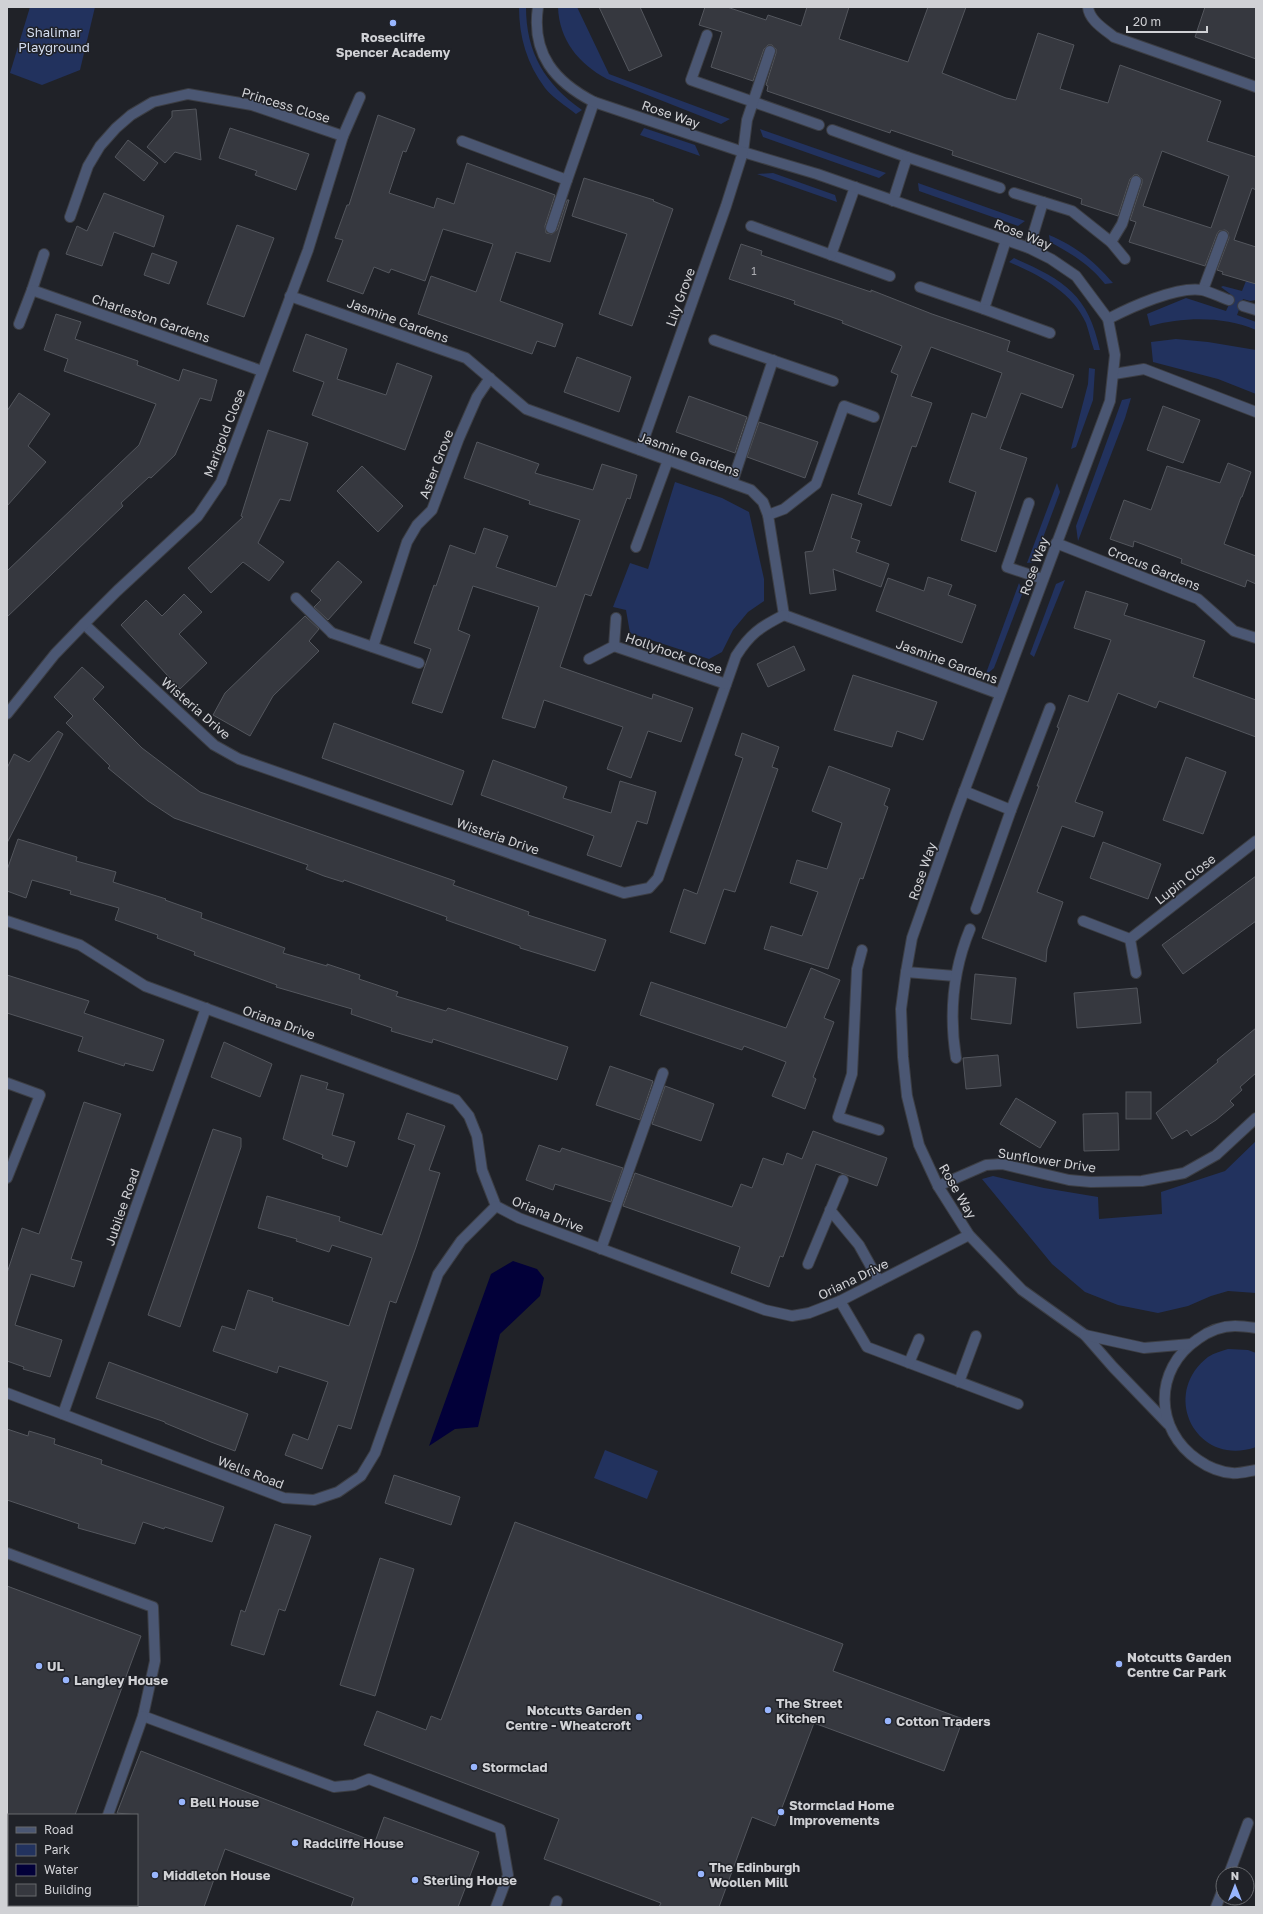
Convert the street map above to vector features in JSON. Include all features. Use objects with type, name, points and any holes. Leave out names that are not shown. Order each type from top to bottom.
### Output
[{"type":"street","name":"Rose Way","points":[[538,7],[536,19],[540,48],[548,65],[560,80],[574,92],[594,102],[743,152],[855,187],[1029,248],[1051,259],[1076,276],[1108,319],[1115,355],[1110,401],[964,791],[912,938],[901,1009],[903,1056],[907,1096],[919,1144],[938,1186],[969,1235],[1022,1290],[1085,1335],[1113,1367],[1168,1424]]},
{"type":"street","points":[[1088,7],[1088,12],[1098,25],[1114,36],[1256,87]]},
{"type":"street","points":[[706,35],[691,80],[819,126]]},
{"type":"street","name":"Lily Grove","points":[[640,450],[726,206],[743,152],[747,120],[770,51]]},
{"type":"street","name":"Princess Close","points":[[70,217],[88,166],[100,146],[116,128],[131,115],[153,102],[188,94],[252,105],[343,136]]},
{"type":"street","name":"Marigold Close","points":[[7,714],[55,654],[117,591],[198,516],[221,482],[308,250],[343,136],[360,97]]},
{"type":"street","points":[[551,228],[594,102]]},
{"type":"street","points":[[832,130],[1000,188]]},
{"type":"street","points":[[462,142],[567,180]]},
{"type":"street","points":[[893,201],[907,157]]},
{"type":"street","points":[[1111,242],[1122,224],[1136,182]]},
{"type":"street","points":[[831,255],[855,187]]},
{"type":"street","points":[[1014,194],[1072,211],[1111,242],[1125,259]]},
{"type":"street","points":[[1029,248],[1043,202]]},
{"type":"street","points":[[751,226],[890,276]]},
{"type":"street","points":[[1203,290],[1223,236]]},
{"type":"street","points":[[984,309],[1006,240]]},
{"type":"street","points":[[19,324],[44,254]]},
{"type":"street","points":[[920,287],[1050,333]]},
{"type":"street","name":"Charleston Gardens","points":[[32,290],[262,371]]},
{"type":"street","points":[[1108,319],[1132,306],[1189,290],[1203,290],[1229,300]]},
{"type":"street","name":"Jasmine Gardens","points":[[290,296],[466,358],[526,409],[751,490],[763,502],[768,515],[784,615],[1000,694]]},
{"type":"street","points":[[1243,306],[1256,310]]},
{"type":"street","points":[[714,340],[833,381]]},
{"type":"street","points":[[732,483],[773,360]]},
{"type":"street","points":[[1114,374],[1144,369],[1256,412]]},
{"type":"street","name":"Aster Grove","points":[[373,647],[407,542],[417,525],[432,510],[459,438],[478,397],[490,378]]},
{"type":"street","points":[[768,515],[784,509],[816,484],[844,406],[874,417]]},
{"type":"street","points":[[636,546],[668,460]]},
{"type":"street","points":[[1029,503],[1007,567],[1043,579]]},
{"type":"street","name":"Crocus Gardens","points":[[1056,543],[1198,599],[1234,631],[1256,638]]},
{"type":"street","points":[[296,598],[332,633],[419,664]]},
{"type":"street","name":"Wisteria Drive","points":[[84,624],[214,745],[239,759],[624,893],[649,888],[658,878],[736,656],[746,640],[761,626],[784,615]]},
{"type":"street","points":[[589,659],[614,646],[616,618]]},
{"type":"street","name":"Hollyhock Close","points":[[614,646],[726,684]]},
{"type":"street","points":[[976,909],[1011,810],[1050,708]]},
{"type":"street","points":[[964,791],[1011,810]]},
{"type":"street","name":"Lupin Close","points":[[1130,939],[1256,841]]},
{"type":"street","name":"Oriana Drive","points":[[7,921],[80,945],[146,986],[456,1100],[469,1116],[477,1136],[482,1170],[496,1206],[519,1218],[765,1310],[792,1316],[809,1314],[840,1301],[969,1235]]},
{"type":"street","points":[[1083,921],[1130,939],[1136,973]]},
{"type":"street","points":[[956,1058],[952,1034],[956,976],[961,951],[970,929]]},
{"type":"street","points":[[862,950],[857,969],[852,1074],[838,1117],[879,1130]]},
{"type":"street","points":[[906,972],[956,976]]},
{"type":"street","name":"Jubilee Road","points":[[63,1414],[206,1008]]},
{"type":"street","points":[[601,1249],[663,1073]]},
{"type":"street","points":[[7,1083],[40,1095],[7,1178]]},
{"type":"street","name":"Sunflower Drive","points":[[938,1186],[969,1171],[991,1164],[1002,1164],[1069,1180],[1092,1182],[1142,1181],[1184,1173],[1216,1155],[1256,1118]]},
{"type":"street","points":[[808,1264],[843,1180]]},
{"type":"street","name":"Wells Road","points":[[7,1393],[284,1498],[314,1500],[338,1492],[361,1476],[375,1453],[438,1274],[461,1241],[496,1206]]},
{"type":"street","points":[[830,1210],[859,1245],[879,1281]]},
{"type":"street","points":[[840,1301],[867,1347],[1018,1404]]},
{"type":"street","points":[[1256,1328],[1234,1326],[1209,1331],[1191,1344],[1178,1358],[1169,1373],[1164,1398],[1168,1424],[1186,1452],[1207,1466],[1232,1473],[1256,1470]]},
{"type":"street","name":"Rose Way","points":[[1085,1335],[1144,1348],[1191,1344]]},
{"type":"street","points":[[960,1382],[976,1336]]},
{"type":"street","points":[[910,1363],[919,1339]]},
{"type":"street","points":[[7,1553],[153,1606],[155,1661],[143,1716],[108,1814]]},
{"type":"street","points":[[143,1716],[334,1787],[354,1785],[369,1780],[500,1829],[508,1875],[496,1907]]},
{"type":"street","points":[[1232,1866],[1248,1823]]},
{"type":"green space","name":"Shalimar Playground","points":[[30,7],[95,7],[80,70],[42,85],[10,73]]},
{"type":"green space","points":[[519,7],[526,7],[530,39],[540,66],[558,89],[582,110],[576,114],[548,92],[533,69],[522,39]]},
{"type":"green space","points":[[558,7],[577,7],[609,74],[730,119],[721,124],[607,79],[597,73],[572,50],[562,30]]},
{"type":"green space","points":[[644,128],[695,145],[700,156],[640,135]]},
{"type":"green space","points":[[760,129],[886,173],[879,178],[763,137]]},
{"type":"green space","points":[[773,173],[835,195],[837,202],[757,174]]},
{"type":"green space","points":[[918,183],[1025,221],[1018,226],[919,191]]},
{"type":"green space","points":[[1049,235],[1068,244],[1084,255],[1113,283],[1105,284],[1080,260],[1050,242]]},
{"type":"green space","points":[[1014,258],[1047,274],[1071,291],[1081,302],[1089,315],[1100,350],[1094,350],[1086,323],[1072,302],[1054,286],[1043,279],[1009,262]]},
{"type":"green space","points":[[1246,281],[1256,284],[1256,300],[1250,301],[1243,299],[1237,315],[1256,322],[1256,330],[1230,322],[1203,319],[1176,321],[1150,326],[1147,314],[1186,298],[1226,311],[1233,296],[1221,287],[1223,286],[1242,291]]},
{"type":"green space","points":[[1176,339],[1208,342],[1256,350],[1256,394],[1218,379],[1153,362],[1151,342]]},
{"type":"green space","points":[[1089,368],[1095,369],[1093,400],[1076,447],[1071,449],[1088,384]]},
{"type":"green space","points":[[1131,398],[1125,418],[1078,541],[1076,526],[1122,400]]},
{"type":"green space","points":[[675,482],[722,498],[749,512],[764,579],[764,601],[748,612],[733,630],[722,652],[709,659],[630,633],[626,610],[613,607],[630,563],[648,569]]},
{"type":"green space","points":[[1057,483],[1060,492],[1034,562],[1027,563]]},
{"type":"green space","points":[[1065,580],[1034,657],[1030,654],[1056,584]]},
{"type":"green space","points":[[1019,583],[1023,592],[994,668],[985,676]]},
{"type":"green space","points":[[1256,1141],[1256,1293],[1228,1291],[1211,1296],[1188,1306],[1158,1313],[1118,1305],[1085,1292],[1052,1264],[982,1179],[993,1176],[1044,1188],[1098,1197],[1099,1219],[1162,1214],[1161,1192],[1225,1171]]},
{"type":"green space","points":[[1228,1349],[1248,1350],[1256,1353],[1256,1447],[1235,1451],[1217,1447],[1202,1438],[1192,1424],[1186,1408],[1187,1390],[1194,1373],[1208,1357]]},
{"type":"green space","points":[[605,1450],[658,1471],[647,1499],[594,1478]]},
{"type":"water","points":[[513,1261],[537,1269],[544,1278],[540,1296],[500,1334],[478,1427],[455,1429],[429,1446],[491,1274]]},
{"type":"building","points":[[599,7],[640,7],[662,56],[629,71]]},
{"type":"building","points":[[705,7],[727,7],[766,20],[768,15],[801,26],[807,7],[849,7],[839,39],[908,62],[928,7],[966,7],[942,73],[1006,98],[1016,100],[1038,33],[1074,45],[1060,89],[1108,103],[1120,65],[1221,101],[1207,141],[1256,157],[1256,190],[1252,188],[1234,240],[1256,247],[1256,284],[1222,274],[1223,272],[1217,270],[1229,238],[1228,232],[1225,230],[1219,231],[1217,234],[1205,266],[1129,242],[1136,222],[1130,220],[1142,183],[1142,179],[1138,175],[1134,175],[1130,179],[1118,216],[1081,204],[1082,199],[952,155],[953,151],[891,130],[890,133],[767,91],[768,86],[766,85],[776,53],[776,49],[772,45],[768,45],[764,49],[753,81],[711,67],[722,32],[699,25]],"holes":[[[1162,151],[1229,176],[1211,228],[1143,206]]]},
{"type":"building","points":[[1205,7],[1256,7],[1256,59],[1195,37]]},
{"type":"building","points":[[196,109],[201,160],[175,152],[165,163],[147,147],[172,117],[172,111]]},
{"type":"building","points":[[378,115],[415,129],[406,152],[403,151],[389,193],[434,208],[437,198],[454,204],[467,163],[555,195],[545,226],[546,233],[552,234],[557,230],[567,200],[569,200],[550,262],[516,252],[500,301],[563,324],[555,347],[537,341],[532,354],[418,314],[431,276],[476,292],[493,244],[443,229],[425,281],[391,269],[389,273],[374,267],[363,294],[327,281],[343,240],[335,238],[347,205],[349,205]]},
{"type":"building","points":[[230,128],[309,154],[296,190],[255,175],[257,171],[219,158]]},
{"type":"building","points":[[128,140],[158,163],[144,181],[115,157]]},
{"type":"building","points":[[584,178],[654,200],[653,201],[673,209],[632,326],[599,314],[627,234],[572,216]]},
{"type":"building","points":[[104,193],[164,216],[154,247],[114,232],[102,266],[66,254],[77,226],[87,231]]},
{"type":"building","points":[[237,225],[274,238],[244,317],[207,304]]},
{"type":"building","points":[[741,244],[762,251],[761,255],[871,292],[871,290],[932,314],[1010,341],[1007,351],[1074,375],[1062,408],[1021,393],[1000,449],[1027,458],[996,552],[961,540],[976,492],[949,482],[972,413],[986,418],[1002,373],[931,347],[911,396],[932,403],[916,447],[912,446],[891,506],[858,494],[898,375],[891,372],[902,346],[842,323],[843,321],[794,304],[795,301],[729,279]]},
{"type":"building","points":[[152,253],[177,262],[169,284],[144,275]]},
{"type":"building","points":[[56,314],[81,322],[75,339],[138,361],[137,365],[179,381],[183,369],[217,380],[211,401],[200,398],[175,455],[151,478],[149,477],[121,503],[123,506],[7,617],[7,571],[139,445],[156,404],[64,371],[68,359],[44,350]]},
{"type":"building","points":[[306,334],[347,349],[337,379],[386,395],[397,363],[432,376],[405,450],[312,415],[324,382],[293,371]]},
{"type":"building","points":[[577,357],[631,377],[619,412],[564,392]]},
{"type":"building","points":[[19,393],[50,414],[28,446],[46,462],[7,506],[7,411]]},
{"type":"building","points":[[689,396],[747,417],[735,453],[676,432]]},
{"type":"building","points":[[1163,406],[1200,420],[1183,463],[1147,450]]},
{"type":"building","points":[[759,422],[818,442],[805,478],[747,457]]},
{"type":"building","points":[[268,430],[308,443],[290,501],[280,499],[258,543],[284,562],[269,581],[243,562],[211,593],[188,568],[243,517],[241,516]]},
{"type":"building","points":[[477,442],[539,464],[535,473],[593,490],[602,464],[637,475],[630,499],[627,498],[591,596],[585,594],[560,667],[652,699],[653,694],[693,708],[681,742],[648,731],[631,778],[607,769],[623,727],[544,700],[535,728],[502,718],[539,607],[473,586],[458,630],[470,635],[442,713],[412,703],[431,649],[414,643],[434,585],[436,586],[450,545],[475,554],[484,528],[508,536],[496,567],[556,587],[580,520],[529,504],[530,501],[464,478]]},
{"type":"building","points":[[1228,463],[1251,472],[1224,544],[1256,556],[1256,584],[1247,580],[1245,587],[1181,563],[1182,559],[1134,541],[1133,547],[1110,539],[1124,500],[1151,510],[1167,466],[1220,483]]},
{"type":"building","points":[[362,466],[403,506],[378,532],[337,491]]},
{"type":"building","points":[[832,494],[862,504],[851,538],[860,541],[856,552],[889,564],[881,587],[833,569],[836,590],[810,594],[805,552],[813,551]]},
{"type":"building","points":[[338,561],[362,582],[328,620],[314,607],[321,600],[311,591]]},
{"type":"building","points":[[928,577],[952,585],[948,595],[976,605],[962,643],[876,611],[888,578],[924,591]]},
{"type":"building","points":[[1086,591],[1128,604],[1124,615],[1205,641],[1193,677],[1256,700],[1256,737],[1159,701],[1156,708],[1118,693],[1075,802],[1103,812],[1094,837],[1062,826],[1037,892],[1063,902],[1047,949],[1046,962],[982,938],[1039,786],[1037,786],[1059,728],[1057,727],[1069,695],[1088,702],[1111,640],[1074,628]]},
{"type":"building","points":[[184,594],[202,612],[179,634],[207,663],[180,689],[121,625],[146,600],[162,616]]},
{"type":"building","points":[[305,616],[319,629],[309,641],[319,651],[273,696],[250,736],[213,715],[225,693]]},
{"type":"building","points":[[794,646],[805,670],[768,687],[757,664]]},
{"type":"building","points":[[82,667],[104,687],[93,699],[142,748],[200,792],[455,881],[453,885],[529,912],[528,915],[606,940],[595,971],[520,948],[520,946],[446,920],[447,917],[344,880],[343,882],[324,876],[306,869],[308,865],[174,818],[148,801],[108,768],[110,766],[66,723],[73,716],[54,697]]},
{"type":"building","points":[[853,675],[937,702],[923,740],[897,731],[892,747],[834,730]]},
{"type":"building","points":[[334,723],[464,771],[452,805],[322,758]]},
{"type":"building","points":[[58,731],[63,734],[7,843],[7,768],[14,754],[29,762]]},
{"type":"building","points":[[742,733],[779,747],[772,767],[778,769],[735,892],[724,889],[705,944],[670,932],[684,889],[697,894],[743,758],[735,755]]},
{"type":"building","points":[[1186,757],[1226,772],[1203,834],[1163,820]]},
{"type":"building","points":[[493,760],[567,787],[563,798],[611,813],[620,781],[656,792],[647,824],[637,821],[621,867],[587,855],[594,836],[481,795]]},
{"type":"building","points":[[829,766],[890,789],[884,805],[888,807],[863,879],[860,878],[828,969],[764,949],[771,926],[802,936],[818,892],[790,883],[797,860],[827,869],[842,823],[812,811]]},
{"type":"building","points":[[18,839],[77,857],[76,861],[116,872],[113,882],[166,899],[165,900],[202,913],[201,918],[285,948],[283,953],[327,966],[327,964],[360,975],[359,979],[398,992],[396,996],[446,1011],[448,1008],[568,1047],[557,1080],[433,1039],[432,1043],[391,1031],[392,1028],[351,1014],[352,1009],[276,987],[277,985],[194,955],[195,952],[157,938],[158,935],[115,920],[119,908],[70,894],[71,891],[32,880],[26,898],[7,891],[7,870]]},
{"type":"building","points":[[1103,842],[1161,864],[1148,899],[1090,878]]},
{"type":"building","points":[[1256,876],[1256,921],[1183,974],[1162,945]]},
{"type":"building","points":[[811,968],[840,980],[824,1018],[834,1022],[813,1077],[816,1079],[805,1109],[772,1096],[786,1062],[744,1046],[742,1050],[640,1015],[651,982],[786,1028]]},
{"type":"building","points":[[975,974],[1016,978],[1011,1024],[971,1019]]},
{"type":"building","points":[[7,975],[89,1001],[84,1013],[164,1040],[153,1071],[125,1063],[124,1066],[78,1051],[83,1037],[7,1013]]},
{"type":"building","points":[[1137,988],[1141,1023],[1077,1028],[1074,993]]},
{"type":"building","points":[[1256,1028],[1256,1073],[1240,1087],[1242,1090],[1230,1101],[1234,1105],[1216,1120],[1191,1136],[1187,1130],[1172,1139],[1156,1113],[1218,1062],[1217,1060]]},
{"type":"building","points":[[224,1042],[272,1064],[260,1097],[211,1077]]},
{"type":"building","points":[[998,1055],[1001,1086],[966,1089],[963,1058]]},
{"type":"building","points":[[610,1066],[653,1081],[640,1120],[596,1105]]},
{"type":"building","points":[[301,1075],[328,1083],[326,1089],[344,1094],[332,1135],[355,1142],[347,1167],[322,1158],[323,1155],[283,1139]]},
{"type":"building","points":[[665,1086],[714,1104],[701,1141],[652,1124]]},
{"type":"building","points":[[1126,1092],[1151,1092],[1151,1119],[1126,1119]]},
{"type":"building","points":[[1016,1098],[1056,1122],[1040,1148],[1000,1124]]},
{"type":"building","points":[[84,1102],[121,1114],[71,1259],[82,1262],[74,1287],[31,1274],[15,1325],[62,1340],[50,1377],[23,1369],[24,1367],[7,1361],[7,1273],[22,1228],[39,1234]]},
{"type":"building","points":[[407,1113],[445,1126],[429,1170],[440,1173],[396,1303],[390,1301],[351,1429],[338,1425],[322,1469],[285,1455],[293,1434],[308,1440],[328,1382],[279,1366],[277,1373],[213,1351],[222,1326],[235,1330],[248,1290],[273,1298],[272,1301],[349,1326],[372,1258],[332,1245],[329,1252],[296,1241],[297,1239],[258,1228],[267,1196],[340,1217],[339,1221],[382,1235],[415,1145],[398,1139]]},
{"type":"building","points":[[1118,1113],[1119,1150],[1084,1151],[1083,1114]]},
{"type":"building","points":[[213,1129],[241,1138],[241,1147],[180,1327],[148,1315]]},
{"type":"building","points":[[813,1131],[887,1158],[877,1186],[816,1164],[783,1257],[780,1256],[769,1287],[731,1273],[740,1247],[623,1206],[635,1173],[732,1207],[741,1184],[752,1188],[763,1158],[783,1165],[787,1153],[802,1159]]},
{"type":"building","points":[[539,1145],[560,1152],[562,1148],[623,1168],[611,1202],[555,1184],[553,1190],[526,1180]]},
{"type":"building","points":[[109,1362],[248,1414],[235,1451],[165,1422],[96,1398]]},
{"type":"building","points":[[7,1429],[28,1436],[29,1431],[55,1439],[54,1444],[102,1460],[101,1464],[224,1507],[212,1542],[165,1527],[164,1529],[143,1522],[135,1544],[78,1528],[79,1524],[7,1500]]},
{"type":"building","points":[[394,1475],[460,1497],[451,1525],[385,1503]]},
{"type":"building","name":"Notcutts Garden Centre - Wheatcroft","points":[[515,1522],[843,1644],[833,1671],[963,1719],[944,1771],[814,1723],[775,1826],[752,1817],[719,1907],[659,1907],[661,1903],[544,1859],[559,1819],[364,1745],[377,1711],[426,1730],[431,1716],[441,1720]]},
{"type":"building","points":[[275,1524],[311,1536],[285,1611],[279,1609],[264,1655],[231,1645],[241,1610],[245,1612]]},
{"type":"building","points":[[380,1558],[414,1569],[375,1696],[340,1685]]},
{"type":"building","name":"Langley House","points":[[7,1586],[141,1636],[75,1814],[7,1815]]},
{"type":"building","points":[[141,1751],[375,1842],[384,1817],[479,1852],[458,1907],[351,1907],[354,1898],[225,1849],[204,1907],[137,1907],[138,1814],[117,1813]]},
{"type":"place","name":"Rosecliffe Spencer Academy","points":[[393,23]]},
{"type":"place","name":"Notcutts Garden Centre Car Park","points":[[1119,1664]]},
{"type":"place","name":"UL","points":[[39,1666]]},
{"type":"place","name":"Langley House","points":[[66,1680]]},
{"type":"place","name":"The Street Kitchen","points":[[768,1710]]},
{"type":"place","name":"Notcutts Garden Centre - Wheatcroft","points":[[639,1717]]},
{"type":"place","name":"Cotton Traders","points":[[888,1721]]},
{"type":"place","name":"Stormclad","points":[[474,1767]]},
{"type":"place","name":"Bell House","points":[[182,1802]]},
{"type":"place","name":"Stormclad Home Improvements","points":[[781,1812]]},
{"type":"place","name":"Radcliffe House","points":[[295,1843]]},
{"type":"place","name":"The Edinburgh Woollen Mill","points":[[701,1874]]},
{"type":"place","name":"Middleton House","points":[[155,1875]]},
{"type":"place","name":"Sterling House","points":[[415,1880]]}]
